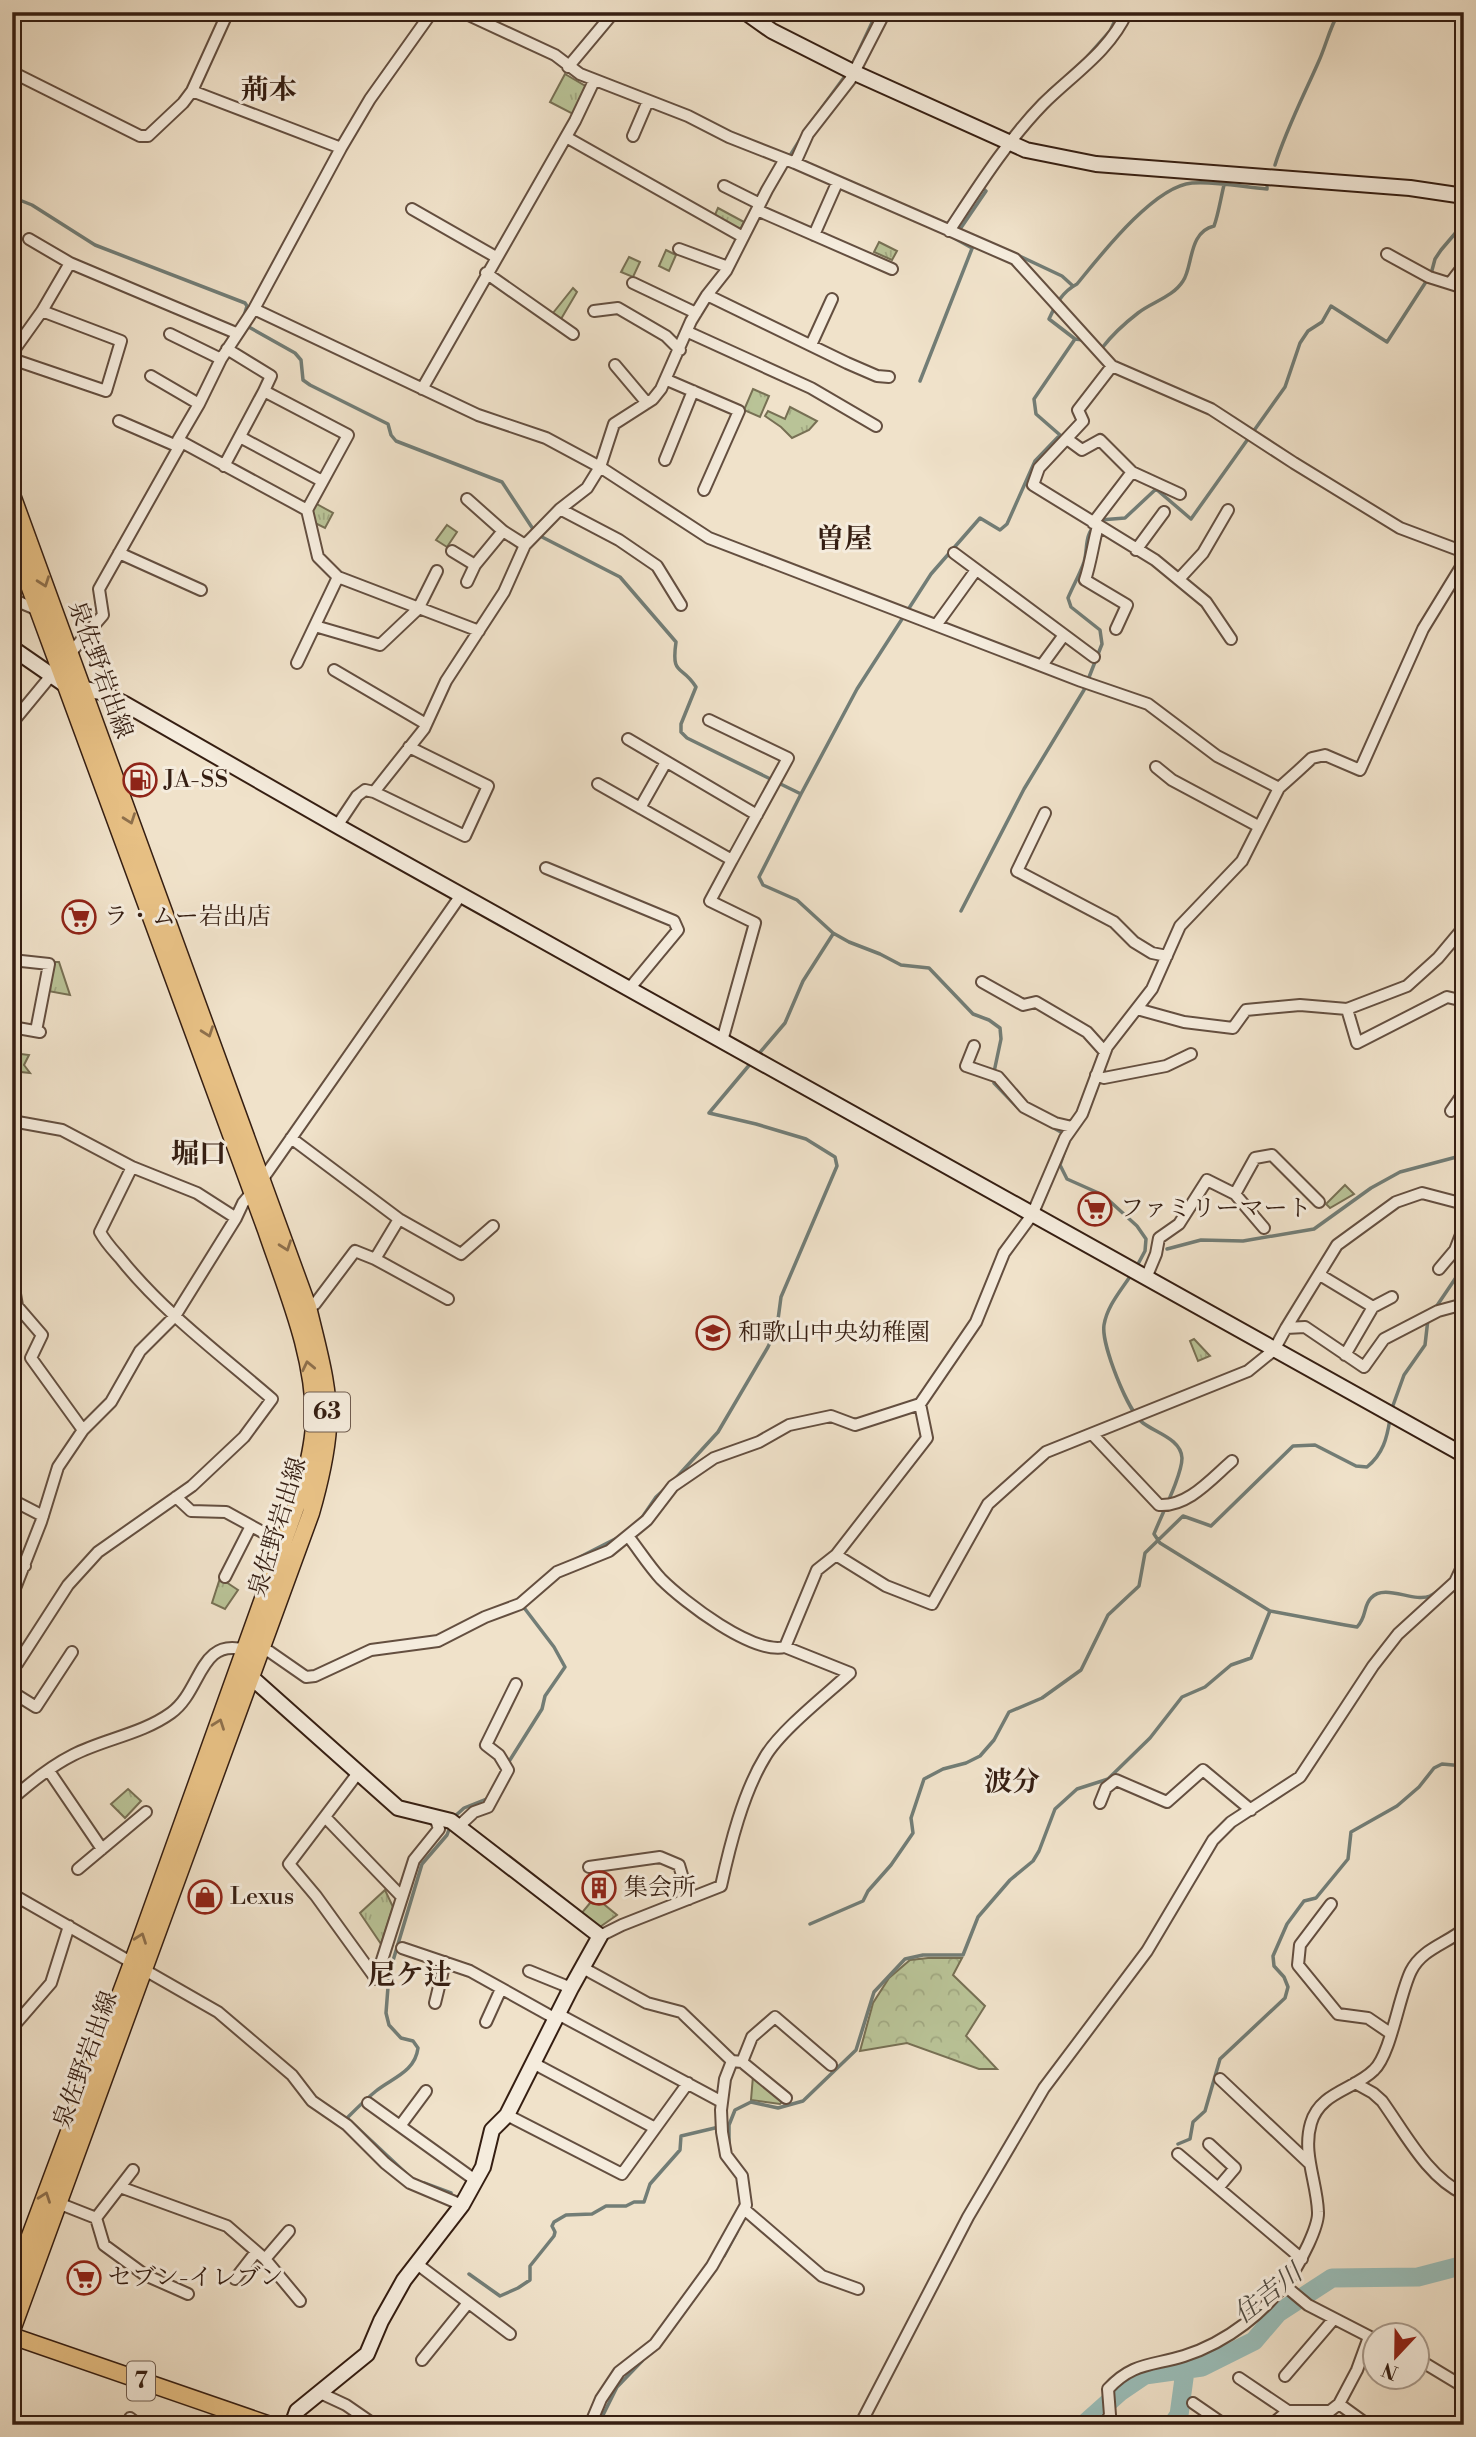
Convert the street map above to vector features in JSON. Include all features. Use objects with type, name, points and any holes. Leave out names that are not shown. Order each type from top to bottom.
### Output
[{"type":"main road","name":"泉佐野岩出線","points":[[12,495],[70,653],[75,688],[300,1330],[311,1380],[314,1422],[302,1490],[245,1650],[245,1674]]},
{"type":"main road","name":"泉佐野岩出線","points":[[12,539],[38,610],[55,671],[75,688],[308,1307],[325,1381],[328,1427],[322,1471],[311,1513],[262,1649],[245,1674],[138,1965],[12,2284]]},
{"type":"main road","name":"泉佐野岩出線","points":[[12,2330],[138,1965]]},
{"type":"main road","name":"7","points":[[12,2336],[270,2425]]},
{"type":"street","points":[[12,72],[140,136],[148,136],[192,91],[228,12]]},
{"type":"street","points":[[12,723],[103,615],[99,589],[200,404],[224,354],[254,309],[370,99],[432,12]]},
{"type":"street","points":[[462,12],[555,55],[568,67],[594,81],[688,116],[729,137],[1015,259],[1112,366],[1211,409],[1400,528],[1464,552]]},
{"type":"street","points":[[568,67],[614,12]]},
{"type":"street","points":[[746,12],[772,31],[855,73],[1011,143],[1046,155],[1096,164],[1410,188],[1464,196]]},
{"type":"street","points":[[374,792],[426,724],[446,681],[504,592],[533,537],[560,509],[587,488],[600,467],[614,424],[653,400],[667,380],[696,313],[728,267],[758,207],[808,134],[855,73],[885,12]]},
{"type":"street","points":[[949,231],[976,189],[1011,143],[1043,104],[1113,38],[1127,12]]},
{"type":"street","points":[[422,389],[566,137],[594,81]]},
{"type":"street","points":[[192,91],[341,148]]},
{"type":"street","points":[[633,136],[649,101]]},
{"type":"street","points":[[566,137],[743,237]]},
{"type":"street","points":[[814,235],[838,183]]},
{"type":"street","points":[[724,186],[758,207],[814,235],[892,269]]},
{"type":"street","points":[[412,209],[496,257]]},
{"type":"street","points":[[29,239],[69,263],[241,326]]},
{"type":"street","points":[[679,249],[728,267]]},
{"type":"street","points":[[1387,254],[1429,277],[1464,288]]},
{"type":"street","points":[[12,353],[42,311],[69,263]]},
{"type":"street","points":[[1451,282],[1464,265]]},
{"type":"street","points":[[486,273],[573,334]]},
{"type":"street","points":[[633,283],[696,313]]},
{"type":"street","points":[[707,295],[877,376],[890,377]]},
{"type":"street","points":[[811,345],[832,299]]},
{"type":"street","points":[[594,311],[618,308],[666,336],[680,350]]},
{"type":"street","points":[[254,309],[478,415],[546,438],[600,467],[709,538],[1148,704],[1217,755],[1279,788]]},
{"type":"street","points":[[12,359],[106,391],[121,341],[42,311]]},
{"type":"street","points":[[688,332],[811,388],[876,426]]},
{"type":"street","points":[[170,334],[224,354],[271,376],[224,466]]},
{"type":"street","points":[[615,365],[647,403]]},
{"type":"street","points":[[1112,366],[1078,410],[1083,421],[1040,468],[1033,485],[1155,560],[1206,602],[1231,639]]},
{"type":"street","points":[[151,376],[200,404]]},
{"type":"street","points":[[667,380],[739,411],[704,490]]},
{"type":"street","points":[[264,391],[348,435],[307,510],[318,556],[338,577],[418,610],[479,631]]},
{"type":"street","points":[[665,460],[693,391]]},
{"type":"street","points":[[119,421],[178,443],[307,510]]},
{"type":"street","points":[[240,437],[323,481]]},
{"type":"street","points":[[1067,439],[1082,450],[1100,440],[1132,472],[1180,494]]},
{"type":"street","points":[[1116,629],[1127,605],[1085,580],[1093,557],[1095,525],[1132,472]]},
{"type":"street","points":[[467,499],[503,531],[533,537]]},
{"type":"street","points":[[560,509],[619,540],[657,566],[681,605]]},
{"type":"street","points":[[1179,579],[1203,554],[1228,510]]},
{"type":"street","points":[[1136,550],[1164,512]]},
{"type":"street","points":[[467,582],[475,565],[503,531]]},
{"type":"street","points":[[452,551],[475,565]]},
{"type":"street","points":[[119,552],[201,590]]},
{"type":"street","points":[[954,553],[1094,657]]},
{"type":"street","points":[[262,1649],[306,1677],[315,1676],[371,1650],[438,1640],[485,1617],[520,1604],[557,1572],[609,1551],[647,1520],[674,1486],[713,1458],[759,1442],[789,1425],[831,1416],[856,1425],[920,1404],[976,1322],[1004,1253],[1032,1215],[1068,1133],[1082,1114],[1105,1052],[1152,989],[1180,926],[1242,861],[1279,788],[1312,758],[1325,755],[1360,770],[1423,629],[1464,562]]},
{"type":"street","points":[[937,624],[976,570]]},
{"type":"street","points":[[315,626],[380,646],[418,610],[436,571]]},
{"type":"street","points":[[297,663],[338,577]]},
{"type":"street","points":[[12,599],[38,610]]},
{"type":"street","points":[[1042,665],[1064,635]]},
{"type":"street","points":[[12,648],[55,671]]},
{"type":"street","points":[[334,670],[426,724]]},
{"type":"street","points":[[75,688],[101,692],[125,704],[337,826],[1464,1455]]},
{"type":"street","points":[[709,720],[788,758],[710,901],[755,923],[722,1041]]},
{"type":"street","points":[[628,739],[757,815]]},
{"type":"street","points":[[337,826],[357,796],[365,790],[465,836],[488,786],[409,747]]},
{"type":"street","points":[[640,807],[666,762]]},
{"type":"street","points":[[1156,767],[1172,780],[1258,826]]},
{"type":"street","points":[[598,784],[732,860]]},
{"type":"street","points":[[1045,813],[1017,871],[1114,922],[1134,942],[1152,953],[1167,956]]},
{"type":"street","points":[[546,868],[674,921],[678,930],[629,989]]},
{"type":"street","points":[[12,1596],[43,1516],[58,1467],[83,1430],[111,1402],[140,1351],[175,1316],[243,1203],[262,1180],[461,895]]},
{"type":"street","points":[[1137,1009],[1184,1022],[1233,1028],[1246,1010],[1300,1004],[1347,1009],[1407,986],[1438,958],[1464,927]]},
{"type":"street","points":[[12,960],[49,964],[39,1032],[12,1027]]},
{"type":"street","points":[[982,982],[1023,1005],[1036,1003],[1087,1032],[1105,1052]]},
{"type":"street","points":[[1347,1009],[1357,1042],[1447,998],[1464,1001]]},
{"type":"street","points":[[974,1046],[966,1066],[998,1077],[1024,1107],[1068,1133]]},
{"type":"street","points":[[1096,1075],[1104,1078],[1166,1066],[1191,1054]]},
{"type":"street","points":[[1451,1111],[1464,1092]]},
{"type":"street","points":[[14,1125],[62,1130],[132,1167],[197,1193],[236,1218]]},
{"type":"street","points":[[291,1138],[400,1220],[461,1254],[493,1226]]},
{"type":"street","points":[[1236,1194],[1255,1158],[1272,1155],[1319,1202]]},
{"type":"street","points":[[1464,1162],[1464,1171]]},
{"type":"street","points":[[14,1665],[68,1585],[98,1552],[192,1486],[244,1437],[272,1399],[175,1316],[133,1276],[100,1233],[132,1167]]},
{"type":"street","points":[[1146,1278],[1156,1254],[1158,1238],[1179,1224],[1207,1180],[1236,1194],[1264,1228]]},
{"type":"street","points":[[836,1555],[886,1586],[932,1604],[988,1504],[1046,1452],[1248,1371],[1274,1350],[1337,1245],[1396,1202],[1422,1193],[1464,1204]]},
{"type":"street","points":[[376,1259],[400,1220]]},
{"type":"street","points":[[1439,1269],[1455,1250],[1464,1227]]},
{"type":"street","points":[[308,1307],[315,1304],[355,1251],[376,1259],[447,1300]]},
{"type":"street","points":[[1320,1275],[1373,1307]]},
{"type":"street","points":[[12,1292],[15,1294],[17,1306],[42,1335],[31,1358],[83,1430]]},
{"type":"street","points":[[1345,1355],[1373,1307],[1392,1297]]},
{"type":"street","points":[[1286,1328],[1305,1326],[1364,1367],[1384,1339],[1438,1311],[1464,1304]]},
{"type":"street","points":[[785,1647],[817,1570],[836,1555],[927,1438],[920,1404]]},
{"type":"street","points":[[1093,1434],[1159,1505],[1172,1506],[1191,1496],[1233,1461]]},
{"type":"street","points":[[176,1497],[191,1511],[226,1513],[265,1534]]},
{"type":"street","points":[[12,1500],[43,1516]]},
{"type":"street","points":[[225,1577],[251,1526]]},
{"type":"street","points":[[292,2425],[297,2411],[367,2354],[381,2321],[404,2280],[462,2205],[483,2167],[492,2130],[508,2115],[600,1936],[722,1886],[731,1842],[765,1756],[780,1738],[850,1673],[785,1647],[776,1649],[749,1642],[692,1605],[660,1578],[628,1536]]},
{"type":"street","points":[[12,1559],[25,1566]]},
{"type":"street","points":[[860,2425],[968,2217],[1045,2088],[1147,1951],[1213,1840],[1231,1822],[1300,1777],[1373,1666],[1398,1634],[1455,1582],[1464,1563]]},
{"type":"street","points":[[12,1799],[73,1755],[148,1726],[173,1712],[192,1690],[205,1662],[216,1652],[227,1648],[245,1650]]},
{"type":"street","points":[[12,1692],[36,1706],[72,1652]]},
{"type":"street","points":[[245,1674],[398,1808],[451,1821],[600,1936]]},
{"type":"street","points":[[458,1827],[474,1812],[488,1807],[508,1770],[499,1755],[486,1745],[516,1684]]},
{"type":"street","points":[[1100,1803],[1106,1788],[1116,1780],[1167,1802],[1203,1770],[1251,1810]]},
{"type":"street","points":[[49,1771],[102,1849]]},
{"type":"street","points":[[358,1773],[289,1864],[316,1896],[376,1979],[414,1860],[439,1829],[435,1817]]},
{"type":"street","points":[[78,1869],[146,1812]]},
{"type":"street","points":[[326,1818],[402,1897]]},
{"type":"street","points":[[589,1867],[660,1857],[679,1865],[689,1899]]},
{"type":"street","points":[[12,1894],[218,2012],[292,2075],[312,2101],[347,2125],[385,2163],[410,2183],[462,2205]]},
{"type":"street","points":[[1331,1904],[1300,1945],[1298,1965],[1338,2014],[1368,2018],[1390,2033]]},
{"type":"street","points":[[12,2028],[51,1983],[69,1926]]},
{"type":"street","points":[[1107,2420],[1108,2389],[1118,2379],[1140,2365],[1183,2356],[1217,2343],[1245,2325],[1289,2288],[1319,2214],[1309,2163],[1310,2123],[1322,2101],[1375,2069],[1387,2048],[1411,1971],[1422,1955],[1464,1929]]},
{"type":"street","points":[[401,1948],[470,1971],[722,2102]]},
{"type":"street","points":[[435,2003],[445,1962]]},
{"type":"street","points":[[583,1968],[647,2003],[681,2012],[737,2061],[786,2098]]},
{"type":"street","points":[[529,1971],[571,1989]]},
{"type":"street","points":[[486,2022],[501,1989]]},
{"type":"street","points":[[590,2425],[601,2399],[619,2372],[655,2344],[712,2266],[744,2209],[746,2204],[742,2176],[726,2155],[722,2132],[722,2102],[725,2079],[752,2037],[775,2017],[831,2065]]},
{"type":"street","points":[[533,2063],[655,2128]]},
{"type":"street","points":[[1220,2078],[1309,2163]]},
{"type":"street","points":[[508,2115],[622,2174],[688,2083]]},
{"type":"street","points":[[1355,2083],[1382,2101],[1435,2175],[1450,2188],[1464,2194]]},
{"type":"street","points":[[400,2126],[426,2091]]},
{"type":"street","points":[[368,2103],[475,2180]]},
{"type":"street","points":[[1209,2144],[1235,2168],[1218,2188]]},
{"type":"street","points":[[1178,2154],[1302,2259]]},
{"type":"street","points":[[96,2218],[133,2170]]},
{"type":"street","points":[[120,2187],[227,2226],[260,2256],[300,2301]]},
{"type":"street","points":[[58,2203],[96,2218]]},
{"type":"street","points":[[744,2209],[822,2276],[858,2288]]},
{"type":"street","points":[[96,2218],[104,2245],[145,2275],[188,2294]]},
{"type":"street","points":[[235,2280],[289,2231]]},
{"type":"street","points":[[417,2264],[510,2334]]},
{"type":"street","points":[[1289,2288],[1308,2305],[1360,2332]]},
{"type":"street","points":[[422,2360],[468,2303]]},
{"type":"street","points":[[1285,2376],[1333,2320]]},
{"type":"street","points":[[1239,2378],[1288,2411],[1330,2411],[1339,2404],[1360,2364]]},
{"type":"street","points":[[1430,2366],[1464,2387]]},
{"type":"street","points":[[318,2392],[346,2405],[375,2425]]},
{"type":"street","points":[[1193,2403],[1225,2425]]},
{"type":"street","points":[[1339,2404],[1367,2425]]},
{"type":"street","points":[[1271,2425],[1288,2411]]},
{"type":"green space","points":[[565,74],[587,87],[573,114],[550,102]]},
{"type":"green space","points":[[718,208],[744,222],[740,230],[714,217]]},
{"type":"green space","points":[[879,242],[897,251],[892,260],[874,252]]},
{"type":"green space","points":[[666,250],[676,255],[669,271],[659,266]]},
{"type":"green space","points":[[629,257],[640,262],[633,277],[621,272]]},
{"type":"green space","points":[[573,288],[577,292],[561,319],[553,313]]},
{"type":"green space","points":[[753,389],[769,396],[760,417],[744,410]]},
{"type":"green space","points":[[790,407],[817,421],[809,430],[792,438],[765,416],[768,411],[785,419]]},
{"type":"green space","points":[[315,503],[333,513],[325,528],[313,522],[311,513]]},
{"type":"green space","points":[[447,525],[457,532],[447,547],[436,540]]},
{"type":"green space","points":[[53,962],[59,962],[70,995],[48,991]]},
{"type":"green space","points":[[13,1053],[29,1055],[24,1065],[30,1073],[12,1071]]},
{"type":"green space","points":[[1345,1185],[1354,1194],[1330,1208],[1326,1204]]},
{"type":"green space","points":[[1194,1339],[1210,1356],[1198,1361],[1190,1341]]},
{"type":"green space","points":[[220,1578],[238,1590],[225,1609],[212,1603]]},
{"type":"green space","points":[[128,1789],[141,1801],[125,1818],[111,1804]]},
{"type":"green space","points":[[385,1890],[393,1907],[381,1944],[360,1913]]},
{"type":"green space","points":[[595,1897],[617,1915],[597,1929],[580,1915]]},
{"type":"green space","points":[[962,1958],[953,1975],[985,2006],[966,2036],[997,2069],[979,2069],[907,2043],[860,2051],[873,2003],[889,1978],[910,1960]]},
{"type":"green space","points":[[753,2076],[783,2101],[780,2104],[751,2100]]},
{"type":"waterway","points":[[853,63],[877,12]]},
{"type":"waterway","points":[[1088,56],[1110,31],[1119,12]]},
{"type":"waterway","points":[[1275,165],[1289,126],[1339,12]]},
{"type":"waterway","points":[[807,128],[848,72]]},
{"type":"waterway","points":[[1049,91],[1062,80]]},
{"type":"waterway","points":[[791,154],[801,138]]},
{"type":"waterway","points":[[1075,339],[1049,319],[1054,308],[1129,224],[1161,196],[1177,187],[1192,183],[1267,187]]},
{"type":"waterway","points":[[1100,347],[1133,317],[1179,287],[1186,275],[1195,242],[1200,235],[1214,226],[1224,185]]},
{"type":"waterway","points":[[972,248],[954,238],[986,191],[980,186]]},
{"type":"waterway","points":[[12,197],[32,205],[95,245],[245,303],[247,306],[244,316]]},
{"type":"waterway","points":[[1100,520],[1125,518],[1156,489],[1191,519],[1285,387],[1300,343],[1308,331],[1322,322],[1331,306],[1387,342],[1431,274],[1435,259],[1464,223]]},
{"type":"waterway","points":[[920,381],[973,246]]},
{"type":"waterway","points":[[1013,253],[1062,276],[1073,286]]},
{"type":"waterway","points":[[247,326],[295,353],[301,360],[303,380],[310,385],[388,424],[396,441],[502,482],[533,529],[542,537],[620,577],[676,642],[676,666],[696,687],[681,724],[681,732],[687,738],[801,794],[759,877],[763,885],[797,900],[833,933],[849,942],[901,965],[929,968],[973,1014],[1000,1028],[1001,1039],[994,1072]]},
{"type":"waterway","points":[[801,794],[857,689],[931,574],[980,518],[1000,530],[1007,524],[1035,461],[1060,435],[1036,414],[1034,399],[1075,339],[1083,340]]},
{"type":"waterway","points":[[961,911],[1024,789],[1084,690],[1102,644],[1100,630],[1071,607],[1068,598],[1095,525]]},
{"type":"waterway","points":[[756,1057],[785,1023],[803,981],[833,934]]},
{"type":"waterway","points":[[675,1479],[718,1432],[768,1347],[777,1327],[781,1297],[837,1166],[835,1157],[806,1139],[709,1113],[751,1063]]},
{"type":"waterway","points":[[994,1079],[994,1083],[1020,1110]]},
{"type":"waterway","points":[[1052,1127],[1066,1135]]},
{"type":"waterway","points":[[1065,1150],[1060,1165],[1067,1179],[1103,1195],[1137,1226],[1146,1239],[1145,1251],[1138,1264]]},
{"type":"waterway","points":[[1167,1249],[1201,1240],[1243,1241],[1314,1229],[1371,1188],[1400,1172],[1464,1155]]},
{"type":"waterway","points":[[1434,1310],[1457,1276],[1464,1272]]},
{"type":"waterway","points":[[1129,1278],[1114,1300],[1104,1325],[1111,1361],[1123,1392],[1137,1416],[1143,1423],[1173,1441],[1181,1451],[1182,1458],[1175,1485],[1154,1534],[1160,1543],[1270,1611],[1345,1625],[1357,1627],[1369,1601],[1377,1594],[1384,1592],[1423,1597],[1431,1596],[1439,1590]]},
{"type":"waterway","points":[[1391,1411],[1404,1375],[1425,1345],[1428,1319]]},
{"type":"waterway","points":[[810,1924],[863,1901],[913,1833],[911,1818],[924,1779],[980,1756],[994,1740],[1009,1712],[1042,1698],[1081,1670],[1108,1615],[1139,1586],[1145,1553],[1183,1516],[1211,1526],[1293,1446],[1315,1445],[1356,1466],[1367,1467],[1377,1457],[1383,1445],[1390,1419]]},
{"type":"waterway","points":[[641,1519],[656,1497],[667,1487]]},
{"type":"waterway","points":[[576,1559],[619,1537]]},
{"type":"waterway","points":[[508,1763],[542,1709],[545,1696],[565,1667],[554,1647],[522,1605]]},
{"type":"waterway","points":[[729,2146],[729,2125],[735,2110],[751,2102],[778,2108],[803,2101],[856,2050],[874,1992],[905,1959],[923,1955],[963,1955],[978,1917],[1010,1880],[1033,1861],[1055,1809],[1077,1789],[1108,1779],[1150,1738],[1182,1697],[1205,1687],[1231,1665],[1251,1658],[1270,1611]]},
{"type":"waterway","points":[[1178,2144],[1190,2139],[1193,2122],[1205,2111],[1220,2059],[1285,1998],[1288,1987],[1284,1977],[1274,1966],[1273,1956],[1287,1924],[1304,1901],[1316,1898],[1348,1859],[1351,1832],[1397,1806],[1419,1787],[1434,1768],[1442,1764],[1464,1766]]},
{"type":"waterway","points":[[454,1817],[464,1808],[489,1798]]},
{"type":"waterway","points":[[410,2177],[347,2118],[376,2091],[408,2069],[416,2056],[418,2048],[413,2041],[401,2038],[389,2025],[386,2013],[389,1974],[422,1864],[447,1835],[451,1824]]},
{"type":"waterway","points":[[469,2274],[500,2296],[518,2288],[530,2280],[530,2266],[554,2236],[554,2222],[566,2215],[592,2214],[606,2206],[644,2202],[650,2184],[680,2150],[681,2136],[719,2127]]},
{"type":"waterway","points":[[424,2183],[451,2193]]},
{"type":"waterway","points":[[724,2256],[737,2232]]},
{"type":"waterway","name":"住吉川","points":[[1083,2425],[1120,2392],[1145,2375],[1202,2367],[1254,2341],[1278,2313],[1332,2278],[1418,2277],[1464,2265]]},
{"type":"waterway","points":[[598,2425],[617,2387],[642,2361]]},
{"type":"waterway","points":[[1172,2425],[1179,2415],[1185,2371]]},
{"type":"place","name":"JA-SS","points":[[140,780]]},
{"type":"place","name":"ラ・ムー岩出店","points":[[79,917]]},
{"type":"place","name":"ファミリーマート","points":[[1095,1209]]},
{"type":"place","name":"和歌山中央幼稚園","points":[[713,1333]]},
{"type":"place","name":"集会所","points":[[599,1888]]},
{"type":"place","name":"Lexus","points":[[205,1897]]},
{"type":"place","name":"セブン-イレブン","points":[[84,2278]]},
{"type":"district","name":"荊本","points":[[269,90]]},
{"type":"district","name":"曽屋","points":[[844,539]]},
{"type":"district","name":"堀口","points":[[199,1154]]},
{"type":"district","name":"波分","points":[[1012,1782]]},
{"type":"district","name":"尼ケ辻","points":[[410,1975]]}]
